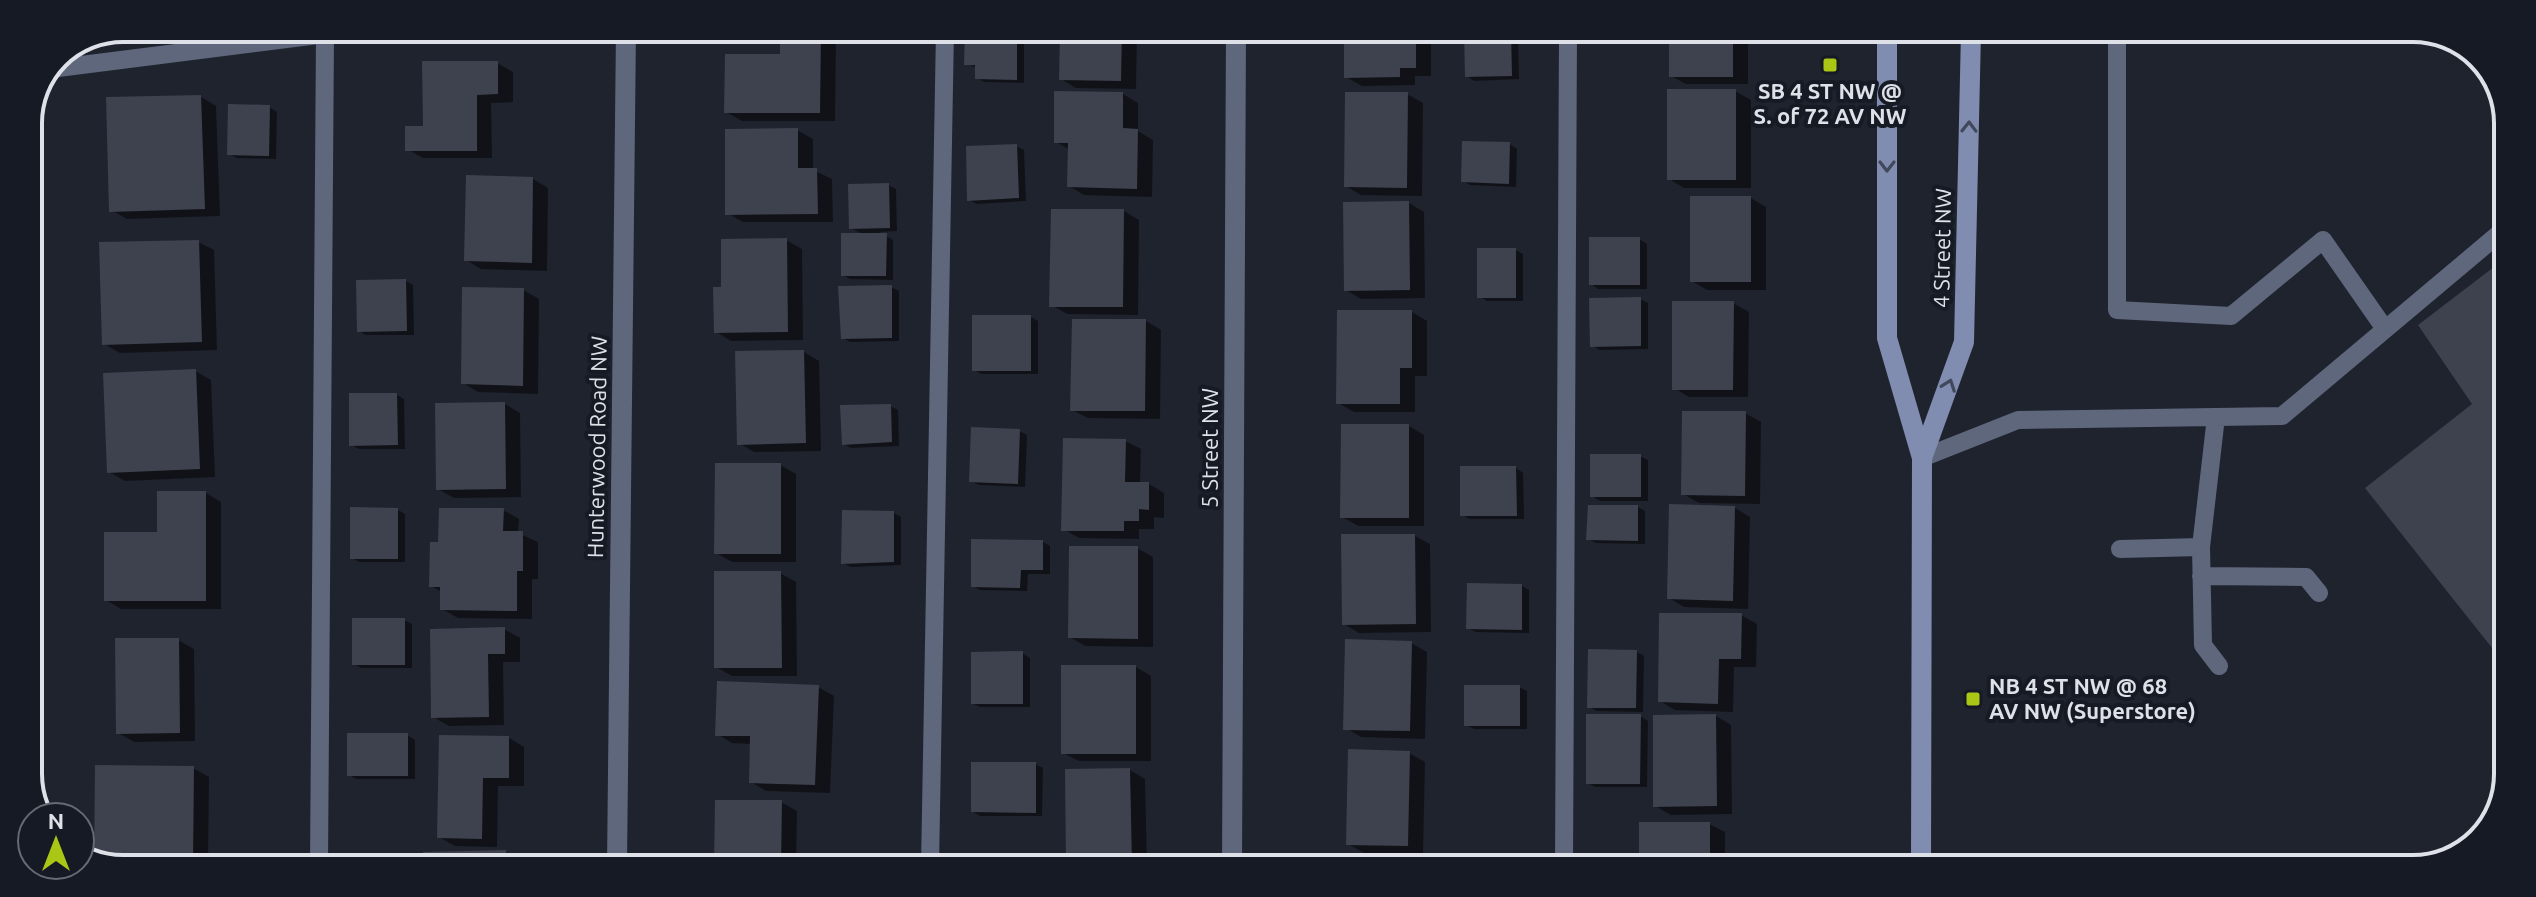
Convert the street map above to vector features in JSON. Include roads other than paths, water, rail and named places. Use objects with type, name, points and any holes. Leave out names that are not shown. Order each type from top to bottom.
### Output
[{"type":"main road","name":"4 Street NW","points":[[1887,42],[1887,338],[1922,458],[1921,855]]},
{"type":"main road","name":"4 Street NW","points":[[1922,458],[1964,342],[1971,42]]},
{"type":"street","name":"Hunterwood Road NW","points":[[617,855],[626,42]]},
{"type":"street","name":"5 Street NW","points":[[1232,855],[1236,42]]},
{"type":"lane","points":[[65,67],[268,42]]},
{"type":"lane","points":[[319,855],[325,42]]},
{"type":"lane","points":[[930,855],[945,42]]},
{"type":"lane","points":[[1564,855],[1568,42]]},
{"type":"lane","points":[[2117,42],[2117,310],[2231,316],[2323,240],[2385,329]]},
{"type":"lane","points":[[1922,458],[2018,420],[2282,416],[2494,238]]},
{"type":"lane","points":[[2216,417],[2201,547],[2201,576],[2203,645],[2219,666]]},
{"type":"lane","points":[[2120,549],[2201,547]]},
{"type":"lane","points":[[2201,576],[2306,577],[2319,593]]},
{"type":"place","name":"SB 4 ST NW @ S. of 72 AV NW","points":[[1830,65]]},
{"type":"place","name":"NB 4 ST NW @ 68 AV NW (Superstore)","points":[[1973,699]]}]
